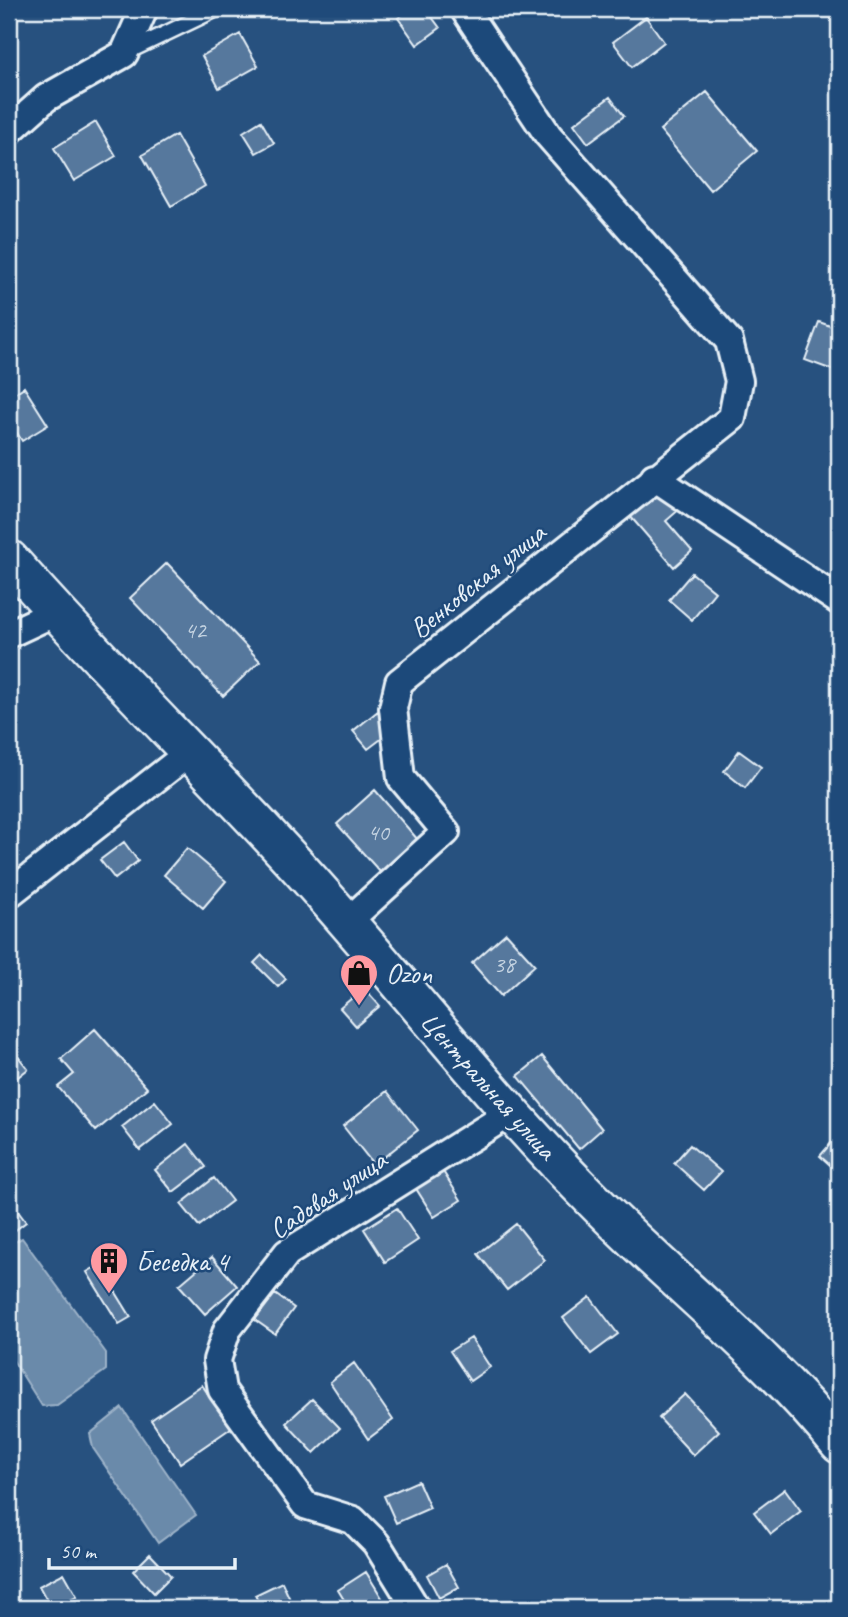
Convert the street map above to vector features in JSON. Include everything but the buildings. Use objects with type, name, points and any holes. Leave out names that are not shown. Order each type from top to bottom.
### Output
[{"type":"main road","name":"Центральная улица","points":[[9,559],[347,922],[512,1112],[596,1203],[766,1362],[812,1410],[839,1444]]},
{"type":"street","points":[[9,131],[46,98],[124,54],[144,9]]},
{"type":"street","points":[[464,9],[548,135],[729,341],[739,381],[732,418],[654,477],[839,601]]},
{"type":"street","name":"Венковская улица","points":[[347,922],[446,832],[401,778],[393,708],[399,682],[654,477]]},
{"type":"street","points":[[9,635],[56,612]]},
{"type":"street","points":[[9,894],[190,752]]},
{"type":"street","name":"Садовая улица","points":[[416,1608],[376,1543],[353,1520],[304,1505],[222,1390],[217,1360],[227,1330],[287,1253],[512,1112]]},
{"type":"lane","points":[[124,54],[217,9]]},
{"type":"water","points":[[22,1238],[106,1353],[106,1370],[57,1405],[42,1406],[9,1354],[9,1245]]},
{"type":"water","points":[[122,1408],[196,1515],[158,1543],[93,1448],[90,1434]]},
{"type":"place","name":"Ozon","points":[[359,1007]]},
{"type":"place","name":"Беседка 4","points":[[109,1295]]}]
